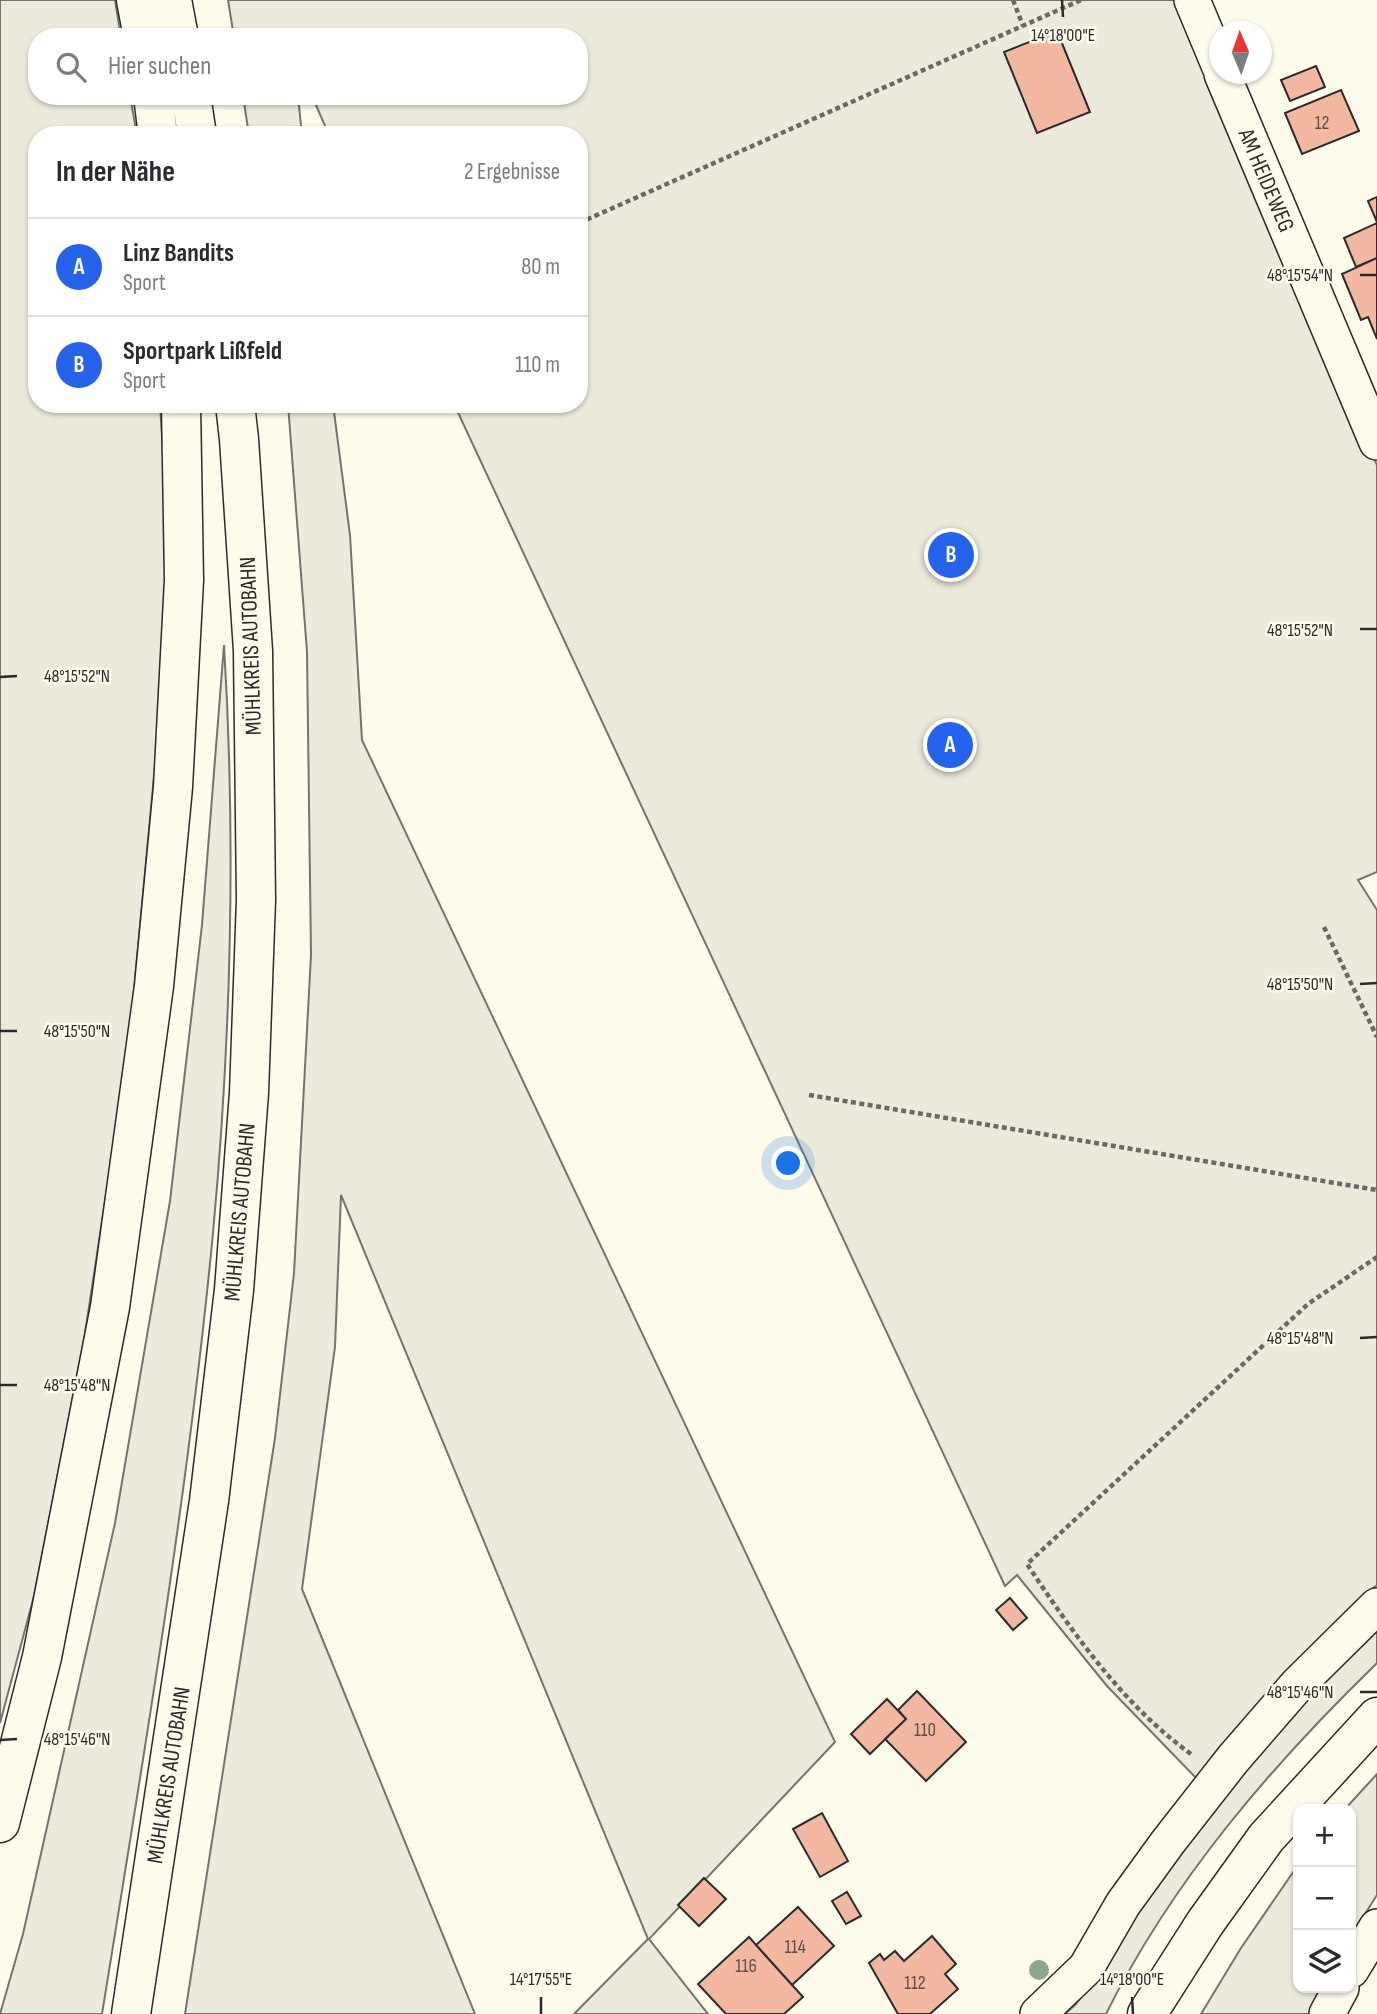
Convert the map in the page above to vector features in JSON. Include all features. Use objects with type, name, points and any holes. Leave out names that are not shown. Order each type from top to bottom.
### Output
[{"type":"main road","points":[[136,0],[141,28]]},
{"type":"main road","points":[[172,0],[177,28]]},
{"type":"main road","points":[[154,105],[157,126]]},
{"type":"main road","points":[[192,105],[196,126]]},
{"type":"main road","points":[[0,1823],[42,1657],[110,1307],[154,986],[173,787],[184,580],[181,413]]},
{"type":"main road","name":"MÜHLKREIS AUTOBAHN","points":[[131,2014],[209,1502],[234,1290],[249,1093],[256,900],[253,651],[236,413]]},
{"type":"main road","points":[[1147,2014],[1205,1923],[1266,1838],[1377,1717]]},
{"type":"street","points":[[1192,0],[1209,41]]},
{"type":"street","name":"AM HEIDEWEG","points":[[1226,84],[1377,442]]},
{"type":"street","points":[[1038,2014],[1086,1968],[1123,1904],[1220,1775],[1298,1684],[1377,1606]]},
{"type":"street","points":[[1356,1962],[1377,1927]]},
{"type":"street","points":[[1327,2014],[1339,1993]]},
{"type":"path","points":[[1013,0],[1023,26]]},
{"type":"path","points":[[588,219],[1081,0]]},
{"type":"path","points":[[1324,927],[1377,1037]]},
{"type":"path","points":[[809,1095],[1377,1189]]},
{"type":"path","points":[[1220,1775],[1184,1749],[1136,1707],[1088,1649],[1027,1564],[1308,1304],[1377,1257]]},
{"type":"shaded area","points":[[0,0],[115,0],[120,28],[28,28],[28,105],[132,105],[135,126],[28,126],[28,413],[161,413],[165,487],[166,648],[129,1043],[84,1340],[34,1596],[0,1723]]},
{"type":"shaded area","points":[[228,0],[1178,0],[1209,72],[1209,84],[1214,84],[1377,465],[1377,872],[1358,880],[1377,910],[1377,1585],[1361,1598],[1197,1779],[1107,1686],[1017,1575],[1005,1586],[458,413],[588,413],[588,126],[325,126],[316,105],[588,105],[588,28],[233,28]]},
{"type":"shaded area","points":[[244,105],[299,105],[301,126],[248,126]]},
{"type":"shaded area","points":[[289,413],[334,413],[350,535],[362,740],[835,1742],[649,1939],[708,2014],[574,2014],[648,1939],[341,1195],[335,1347],[302,1589],[475,2014],[185,2014],[275,1438],[294,1273],[311,955],[307,652]]},
{"type":"shaded area","points":[[224,645],[230,792],[230,939],[224,1086],[213,1233],[178,1527],[102,2014],[0,2014],[23,1934],[115,1523],[170,1201],[202,925]]},
{"type":"shaded area","points":[[1377,1623],[1377,1663],[1299,1743],[1226,1827],[1161,1918],[1106,2014],[1065,2014],[1076,2004],[1106,1961],[1142,1896],[1245,1765]]},
{"type":"shaded area","points":[[1377,1774],[1377,1895],[1356,1928],[1356,1804],[1350,1804]]},
{"type":"shaded area","points":[[1293,1872],[1293,1993],[1320,1993],[1310,2014],[1201,2014],[1241,1948]]},
{"type":"building","points":[[1057,31],[1090,112],[1037,133],[1004,52]]},
{"type":"building","points":[[1316,66],[1325,87],[1290,101],[1281,80]]},
{"type":"building","points":[[1341,90],[1359,131],[1302,154],[1285,113]]},
{"type":"building","points":[[1377,197],[1377,222],[1368,201]]},
{"type":"building","points":[[1377,223],[1377,258],[1356,267],[1344,238]]},
{"type":"building","points":[[1377,258],[1377,339],[1368,317],[1361,320],[1342,274]]},
{"type":"building","points":[[1010,1598],[1027,1618],[1013,1630],[996,1610]]},
{"type":"building","points":[[917,1691],[966,1742],[926,1781],[885,1739],[906,1719],[898,1710]]},
{"type":"building","points":[[887,1699],[906,1719],[870,1754],[851,1734]]},
{"type":"building","points":[[822,1813],[848,1861],[820,1877],[793,1829]]},
{"type":"building","points":[[704,1878],[726,1899],[699,1926],[678,1905]]},
{"type":"building","points":[[847,1892],[861,1916],[846,1924],[832,1901]]},
{"type":"building","points":[[798,1907],[834,1946],[792,1985],[756,1945]]},
{"type":"building","points":[[932,1936],[956,1964],[945,1974],[958,1989],[930,2014],[898,2014],[869,1963],[880,1954],[884,1960],[895,1951],[904,1961]]},
{"type":"building","points":[[749,1937],[803,1997],[784,2014],[726,2014],[698,1984]]},
{"type":"place","name":"Sportpark Lißfeld","points":[[951,555]]},
{"type":"place","name":"Linz Bandits","points":[[950,745]]}]
